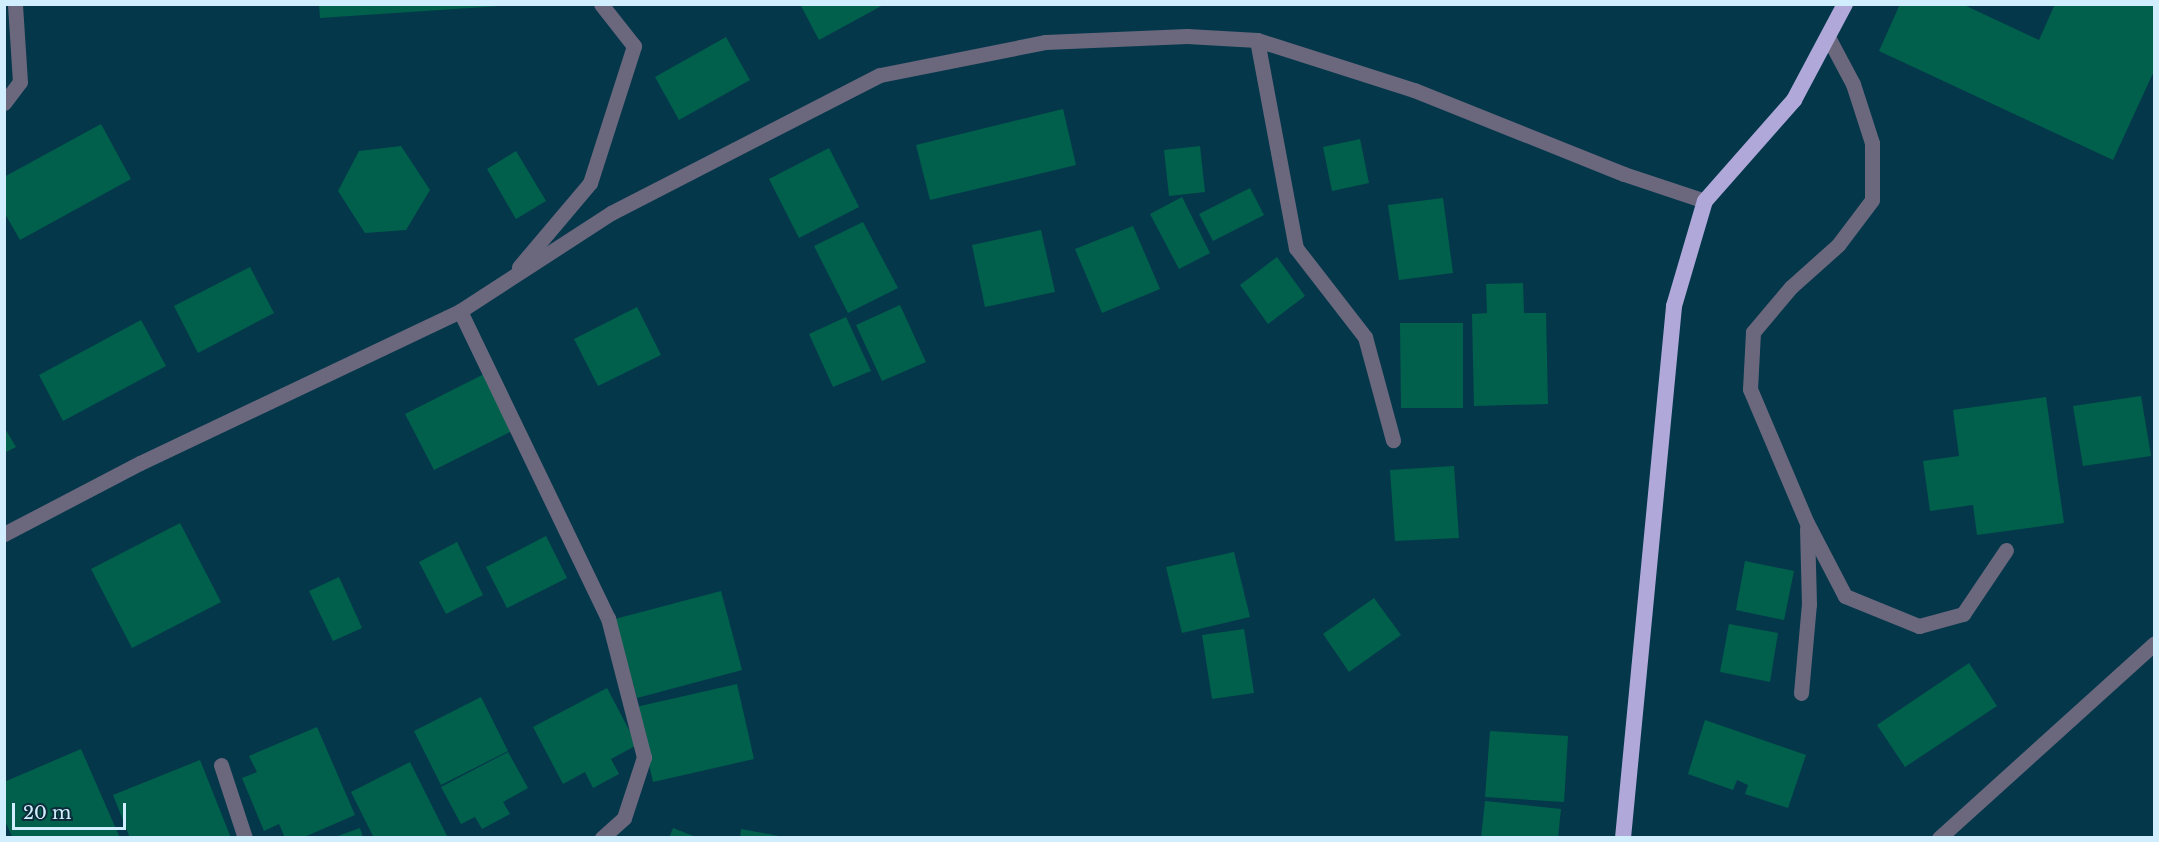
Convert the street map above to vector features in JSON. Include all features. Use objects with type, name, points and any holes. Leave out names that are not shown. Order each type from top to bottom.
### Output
[{"type":"highway","points":[[1623,837],[1674,306],[1705,201],[1794,100],[1845,4]]},
{"type":"street","points":[[4,104],[20,82],[15,4]]},
{"type":"street","points":[[508,281],[590,183],[634,46],[600,4]]},
{"type":"street","points":[[4,534],[140,463],[460,311],[611,213],[880,75],[1045,42],[1187,36],[1257,40],[1414,90],[1624,174],[1705,201]]},
{"type":"street","points":[[1827,37],[1853,84],[1872,143],[1872,200],[1838,245],[1791,287],[1753,332],[1750,389],[1807,523],[1845,596],[1919,626],[1963,614],[2006,550]]},
{"type":"street","points":[[1257,40],[1296,249],[1365,337],[1393,440]]},
{"type":"street","points":[[460,311],[608,618],[644,757],[624,818],[603,837]]},
{"type":"street","points":[[1801,693],[1809,604],[1807,523]]},
{"type":"street","points":[[1939,837],[2154,644]]},
{"type":"street","points":[[220,765],[246,837]]},
{"type":"building","points":[[319,4],[500,4],[500,6],[320,18]]},
{"type":"building","points":[[800,4],[885,4],[819,40]]},
{"type":"building","points":[[1900,4],[1962,4],[2039,40],[2055,4],[2154,4],[2154,71],[2113,160],[1879,51]]},
{"type":"building","points":[[726,37],[750,80],[679,120],[655,77]]},
{"type":"building","points":[[1063,109],[1076,165],[930,200],[916,145]]},
{"type":"building","points":[[101,124],[131,179],[20,240],[4,212],[4,177]]},
{"type":"building","points":[[1360,139],[1369,183],[1332,191],[1323,147]]},
{"type":"building","points":[[401,146],[430,190],[406,230],[365,233],[338,191],[359,151]]},
{"type":"building","points":[[1200,146],[1205,192],[1169,196],[1164,150]]},
{"type":"building","points":[[829,148],[859,207],[799,238],[769,179]]},
{"type":"building","points":[[516,151],[546,201],[516,219],[487,169]]},
{"type":"building","points":[[1250,188],[1264,215],[1213,241],[1199,214]]},
{"type":"building","points":[[1182,197],[1210,253],[1179,269],[1150,214]]},
{"type":"building","points":[[1443,198],[1453,273],[1399,280],[1388,205]]},
{"type":"building","points":[[863,222],[898,288],[848,313],[814,246]]},
{"type":"building","points":[[1133,226],[1160,289],[1102,313],[1075,249]]},
{"type":"building","points":[[1041,230],[1055,292],[985,307],[972,245]]},
{"type":"building","points":[[1277,257],[1305,296],[1268,324],[1240,285]]},
{"type":"building","points":[[250,267],[274,313],[198,353],[174,306]]},
{"type":"building","points":[[1523,283],[1524,313],[1546,313],[1548,404],[1474,406],[1472,314],[1487,313],[1486,284]]},
{"type":"building","points":[[900,305],[926,362],[882,381],[856,325]]},
{"type":"building","points":[[637,307],[661,355],[598,386],[574,339]]},
{"type":"building","points":[[846,317],[871,371],[833,387],[809,334]]},
{"type":"building","points":[[141,320],[166,366],[63,421],[39,375]]},
{"type":"building","points":[[1400,323],[1463,323],[1463,408],[1401,408]]},
{"type":"building","points":[[484,374],[512,431],[434,470],[405,414]]},
{"type":"building","points":[[2141,396],[2151,456],[2083,466],[2073,406]]},
{"type":"building","points":[[2046,397],[2064,523],[1977,535],[1973,505],[1930,511],[1923,461],[1959,456],[1953,410]]},
{"type":"building","points":[[4,427],[16,447],[4,453]]},
{"type":"building","points":[[1454,466],[1459,538],[1395,541],[1390,470]]},
{"type":"building","points":[[180,523],[221,602],[132,648],[91,569]]},
{"type":"building","points":[[546,536],[567,578],[507,608],[486,567]]},
{"type":"building","points":[[457,542],[483,595],[446,614],[419,562]]},
{"type":"building","points":[[1234,552],[1250,617],[1182,633],[1166,567]]},
{"type":"building","points":[[1745,561],[1794,571],[1784,620],[1736,610]]},
{"type":"building","points":[[339,577],[362,628],[333,641],[309,591]]},
{"type":"building","points":[[721,591],[742,670],[637,698],[615,619]]},
{"type":"building","points":[[1374,598],[1401,635],[1349,672],[1323,634]]},
{"type":"building","points":[[1729,624],[1778,633],[1770,682],[1720,672]]},
{"type":"building","points":[[1244,629],[1254,693],[1212,699],[1202,635]]},
{"type":"building","points":[[1969,663],[1997,706],[1905,767],[1877,725]]},
{"type":"building","points":[[737,684],[754,759],[653,782],[636,707]]},
{"type":"building","points":[[607,688],[637,745],[611,759],[619,774],[593,788],[585,772],[563,784],[533,727]]},
{"type":"building","points":[[481,697],[508,751],[441,785],[414,731]]},
{"type":"building","points":[[1705,720],[1806,755],[1788,808],[1745,794],[1748,785],[1737,780],[1733,790],[1688,774]]},
{"type":"building","points":[[317,727],[355,815],[302,838],[285,838],[279,824],[264,831],[242,778],[257,772],[249,756]]},
{"type":"building","points":[[1490,731],[1568,736],[1564,802],[1485,797]]},
{"type":"building","points":[[81,749],[120,838],[13,838],[4,819],[4,782]]},
{"type":"building","points":[[508,752],[528,788],[503,802],[510,814],[482,829],[475,817],[461,824],[441,787]]},
{"type":"building","points":[[200,760],[231,838],[130,838],[113,795]]},
{"type":"building","points":[[410,762],[448,838],[374,838],[351,792]]},
{"type":"building","points":[[1485,801],[1561,809],[1558,838],[1481,838]]},
{"type":"building","points":[[360,828],[363,838],[335,837]]},
{"type":"building","points":[[673,828],[696,837],[696,838],[669,838]]},
{"type":"building","points":[[741,829],[779,836],[778,838],[740,838]]}]
